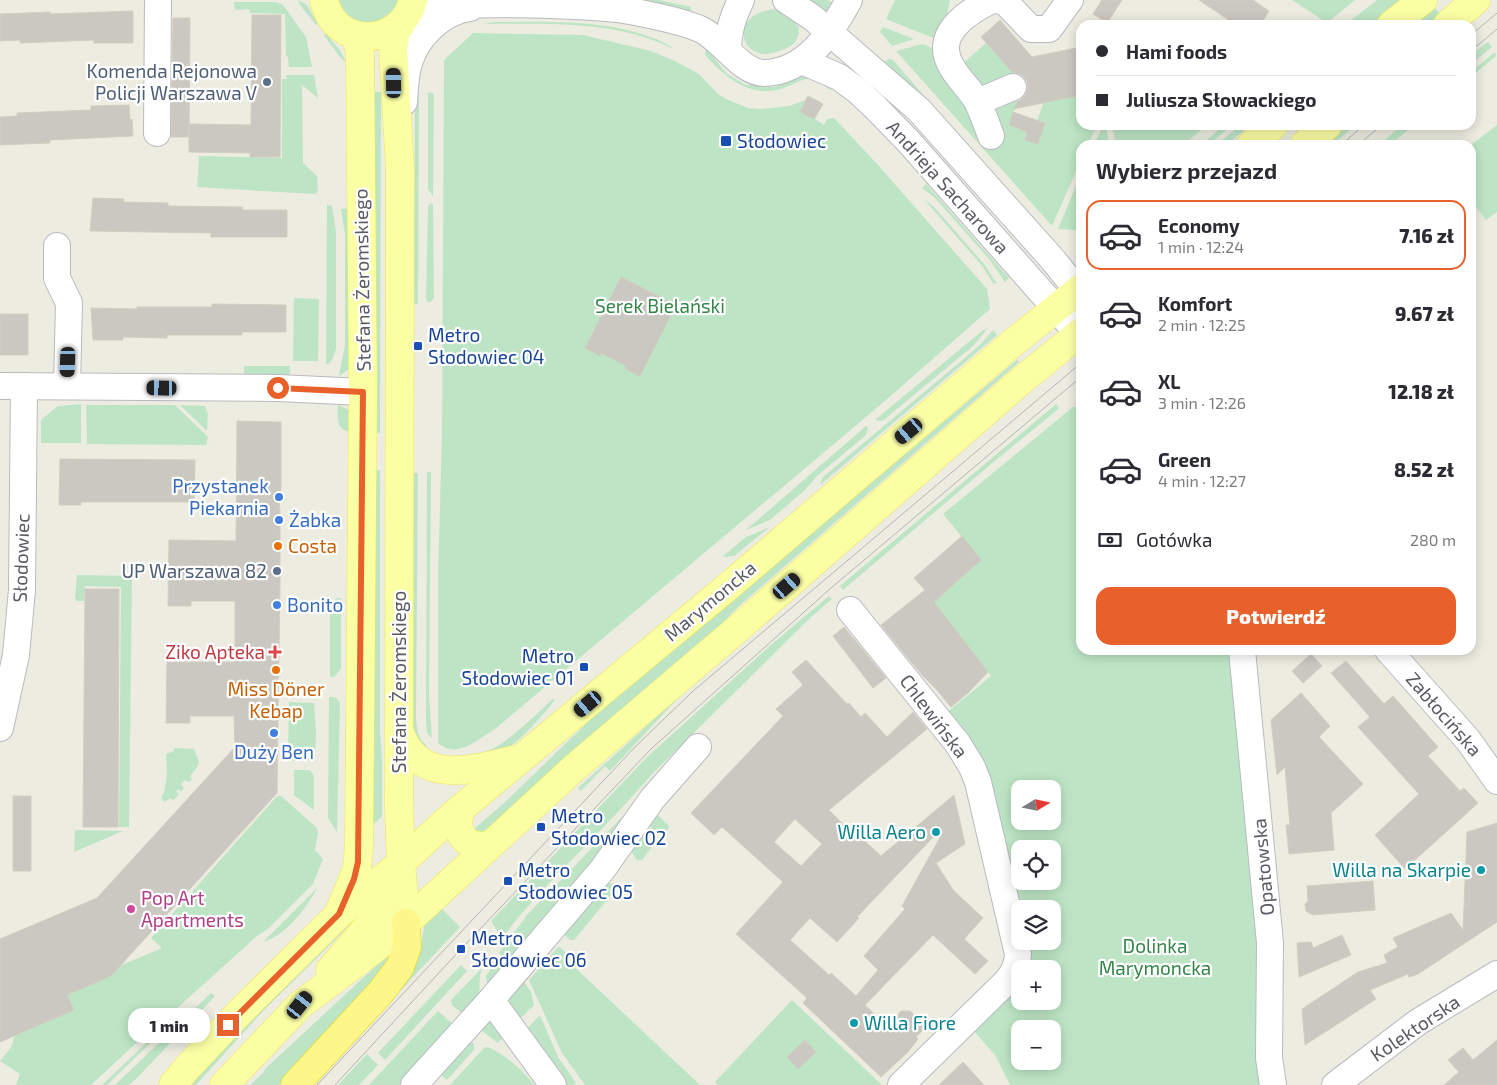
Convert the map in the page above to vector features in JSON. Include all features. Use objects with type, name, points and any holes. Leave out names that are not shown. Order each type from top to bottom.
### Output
[{"type":"highway","points":[[295,1085],[381,992],[400,966],[407,947],[406,923]]},
{"type":"main road","points":[[1397,20],[1423,0]]},
{"type":"main road","points":[[1453,20],[1476,0]]},
{"type":"main road","points":[[324,1],[327,10],[335,22],[353,34],[368,37],[382,35],[408,12]]},
{"type":"main road","name":"Stefana Żeromskiego","points":[[401,862],[398,730],[400,169],[393,48],[396,32],[408,12]]},
{"type":"main road","name":"Stefana Żeromskiego","points":[[339,914],[357,869],[358,855],[363,392],[360,54],[358,43],[353,34]]},
{"type":"main road","points":[[1257,140],[1268,130]]},
{"type":"main road","points":[[1310,140],[1322,130]]},
{"type":"main road","name":"Marymoncka","points":[[162,1085],[180,1077],[241,1011],[339,914],[462,808],[722,591],[1006,348],[1076,294]]},
{"type":"main road","name":"Marymoncka","points":[[300,1005],[406,923],[574,768],[742,625],[1023,379],[1076,338]]},
{"type":"main road","points":[[398,730],[411,754],[426,765],[440,770],[453,771],[479,768],[524,757]]},
{"type":"main road","points":[[462,808],[458,816],[458,824],[464,839],[476,846],[489,845]]},
{"type":"main road","points":[[401,862],[406,923]]},
{"type":"main road","points":[[224,1085],[300,1005],[383,908],[392,893],[401,862]]},
{"type":"street","points":[[157,133],[158,0]]},
{"type":"street","points":[[728,50],[730,26],[741,0]]},
{"type":"street","name":"Andrieja Sacharowa","points":[[786,0],[803,10],[882,77],[934,126],[1076,286]]},
{"type":"street","points":[[408,12],[422,5],[456,1],[518,1],[578,4],[630,11],[702,30],[714,37],[748,68],[761,73],[783,69],[802,61],[816,49],[849,0]]},
{"type":"street","points":[[991,136],[978,102],[952,69],[946,57],[945,46],[948,35],[954,26],[992,0]]},
{"type":"street","points":[[996,0],[1006,2],[1031,29],[1049,29],[1070,0]]},
{"type":"street","points":[[400,169],[406,74],[410,58],[418,44],[435,24],[458,11],[518,1]]},
{"type":"street","name":"Andrieja Sacharowa","points":[[802,61],[839,77],[869,101],[910,142],[1076,330]]},
{"type":"street","points":[[978,102],[1013,87]]},
{"type":"street","points":[[57,246],[57,278],[69,303],[67,386]]},
{"type":"street","points":[[12,386],[278,388],[363,392]]},
{"type":"street","name":"Słodowiec","points":[[0,728],[16,655],[22,590],[11,560],[12,386]]},
{"type":"street","name":"Chlewińska","points":[[850,610],[958,744],[972,767],[978,782],[1017,945],[1017,964],[1010,978],[901,1085]]},
{"type":"street","name":"Opatowska","points":[[1242,655],[1270,943],[1269,1058],[1273,1085]]},
{"type":"street","name":"Zabłocińska","points":[[1392,655],[1468,740],[1497,780]]},
{"type":"street","points":[[414,1085],[491,1000],[602,870],[653,798],[698,747]]},
{"type":"street","name":"Kolektorska","points":[[1335,1085],[1418,1022],[1497,974]]},
{"type":"street","points":[[491,1000],[553,1085]]},
{"type":"green space","points":[[298,0],[307,5],[318,24],[316,25]]},
{"type":"green space","points":[[339,0],[399,0],[393,13],[385,20],[369,24],[354,20],[348,15]]},
{"type":"green space","points":[[635,0],[659,0],[691,7],[690,15]]},
{"type":"green space","points":[[807,0],[828,0],[834,4],[825,20]]},
{"type":"green space","points":[[895,0],[950,0],[941,41],[886,19]]},
{"type":"green space","points":[[1292,0],[1355,0],[1331,20],[1322,20]]},
{"type":"green space","points":[[1377,0],[1405,0],[1380,20],[1351,20]]},
{"type":"green space","points":[[234,2],[276,2],[283,5],[306,37],[312,67],[289,67],[288,57],[286,56],[285,14],[250,13],[249,9],[235,10]]},
{"type":"green space","points":[[1434,7],[1441,15],[1435,20],[1421,20]]},
{"type":"green space","points":[[773,9],[785,14],[794,21],[799,28],[797,38],[794,43],[785,49],[768,54],[756,52],[750,48],[744,38],[746,25],[757,14]]},
{"type":"green space","points":[[493,22],[561,22],[608,26],[631,31],[672,47],[627,32],[603,28],[555,24],[484,24]]},
{"type":"green space","points":[[883,27],[914,39],[892,46],[880,32]]},
{"type":"green space","name":"Serek Bielański","points":[[473,33],[583,35],[651,51],[699,74],[718,94],[748,108],[761,109],[789,106],[806,100],[809,96],[823,104],[815,119],[824,125],[827,119],[834,118],[987,289],[990,309],[879,406],[495,729],[467,746],[453,749],[445,748],[438,743],[444,60]]},
{"type":"green space","points":[[323,34],[327,35],[339,49],[347,63],[340,57]]},
{"type":"green space","points":[[1488,42],[1492,47],[1476,60],[1476,51]]},
{"type":"green space","points":[[986,43],[1016,76],[989,92],[959,67]]},
{"type":"green space","points":[[922,44],[939,51],[989,108],[1020,92],[1009,125],[1027,132],[1025,139],[1037,121],[1044,101],[1076,95],[1076,130],[1095,130],[1090,140],[1076,140],[1076,171],[1052,226],[896,51]]},
{"type":"green space","points":[[706,48],[727,74],[746,85],[774,87],[804,76],[811,76],[833,86],[831,90],[821,83],[807,79],[781,89],[758,91],[738,84],[729,78],[705,55]]},
{"type":"green space","points":[[1495,52],[1496,56],[1476,73],[1476,68]]},
{"type":"green space","points":[[889,59],[893,60],[931,104],[883,63]]},
{"type":"green space","points":[[286,75],[314,75],[318,98],[302,85],[303,163],[317,176],[318,192],[315,194],[197,187],[199,156],[282,158],[282,79],[287,79]]},
{"type":"green space","points":[[375,92],[381,92],[380,433],[373,432]]},
{"type":"green space","points":[[428,92],[434,94],[433,196],[428,189]]},
{"type":"green space","points":[[415,93],[419,93],[418,304],[414,304]]},
{"type":"green space","points":[[1497,125],[1497,212],[1486,220],[1476,207],[1476,141]]},
{"type":"green space","points":[[1101,130],[1107,130],[1108,140],[1096,140]]},
{"type":"green space","points":[[1113,130],[1201,130],[1189,140],[1115,140]]},
{"type":"green space","points":[[1218,130],[1226,130],[1214,140],[1207,140]]},
{"type":"green space","points":[[1234,130],[1245,130],[1232,140],[1223,140]]},
{"type":"green space","points":[[1340,130],[1350,130],[1338,140],[1328,140]]},
{"type":"green space","points":[[1396,130],[1408,130],[1396,140],[1385,140]]},
{"type":"green space","points":[[926,184],[1009,278],[1005,282],[989,259],[935,198],[922,188]]},
{"type":"green space","points":[[1076,186],[1076,230],[1058,229]]},
{"type":"green space","points":[[923,198],[934,207],[984,264],[997,284],[993,283],[983,267]]},
{"type":"green space","points":[[430,203],[433,204],[434,297],[431,302],[427,302],[428,207]]},
{"type":"green space","points":[[327,205],[332,206],[336,232],[336,349],[331,362],[326,365]]},
{"type":"green space","points":[[352,208],[351,362],[349,369],[339,376],[345,344],[345,235],[341,209]]},
{"type":"green space","points":[[294,298],[319,299],[318,361],[293,361]]},
{"type":"green space","points":[[988,328],[973,346],[885,419],[882,421],[875,420],[982,331]]},
{"type":"green space","points":[[993,330],[997,335],[820,485],[823,477],[979,346]]},
{"type":"green space","points":[[1017,360],[1019,362],[738,607],[694,653],[479,838],[474,829],[504,803],[589,721]]},
{"type":"green space","points":[[244,366],[290,366],[290,376],[247,376],[244,373]]},
{"type":"green space","points":[[81,404],[81,443],[41,443],[41,420],[58,406]]},
{"type":"green space","points":[[1056,404],[1059,408],[1056,411],[843,590],[840,586]]},
{"type":"green space","points":[[86,405],[175,405],[208,437],[206,445],[87,444]]},
{"type":"green space","points":[[180,405],[205,406],[208,414],[207,431]]},
{"type":"green space","points":[[338,405],[349,410],[351,415],[349,432],[339,425]]},
{"type":"green space","name":"Dolinka Marymoncka","points":[[1073,407],[1076,407],[1076,655],[1233,655],[1258,942],[1260,1085],[1010,1085],[995,1055],[973,1030],[1011,991],[1011,1010],[1061,1010],[1061,960],[1029,960],[1030,950],[1061,950],[1061,900],[1017,900],[1014,890],[1061,890],[1061,840],[1011,840],[1011,883],[945,714],[991,676],[934,602],[981,560],[943,514]]},
{"type":"green space","points":[[866,426],[868,428],[866,435],[817,476],[805,490],[770,520],[746,530]]},
{"type":"green space","points":[[380,470],[380,731],[382,816],[371,827],[372,471]]},
{"type":"green space","points":[[427,472],[431,472],[429,695],[432,738],[427,733],[426,719]]},
{"type":"green space","points":[[413,473],[418,473],[416,717],[419,736],[426,745],[426,756],[415,742],[412,724]]},
{"type":"green space","points":[[770,527],[734,556],[722,557],[746,537]]},
{"type":"green space","points":[[77,575],[132,576],[129,827],[119,827],[121,587],[85,586],[84,601],[77,601],[75,598]]},
{"type":"green space","points":[[829,596],[832,599],[809,619],[654,772],[535,898],[502,939],[491,921],[646,758],[772,644]]},
{"type":"green space","points":[[337,598],[341,598],[341,669],[334,677],[330,677],[330,605]]},
{"type":"green space","points":[[681,695],[610,771],[605,766],[581,791],[578,788]]},
{"type":"green space","points":[[329,697],[335,697],[340,702],[337,832],[328,818]]},
{"type":"green space","points":[[553,699],[555,700],[536,722],[505,750],[486,755],[451,758],[482,753],[494,748],[521,728]]},
{"type":"green space","points":[[289,702],[314,703],[315,757],[310,761],[293,761],[288,751]]},
{"type":"green space","points":[[174,748],[194,749],[199,763],[190,776],[192,779],[189,782],[185,780],[181,784],[184,788],[181,791],[178,789],[176,792],[179,794],[173,801],[171,798],[164,802],[161,797],[164,793],[167,774],[166,754],[174,751]]},
{"type":"green space","points":[[294,770],[310,770],[314,776],[314,810],[294,795]]},
{"type":"green space","points":[[277,796],[281,796],[317,828],[315,850],[323,859],[313,884],[269,928],[257,936],[175,1010],[161,1020],[91,1085],[16,1085],[20,1074],[0,1061],[12,1046],[20,1008],[162,948],[151,938]]},
{"type":"green space","points":[[657,814],[669,828],[664,835],[660,835],[647,824]]},
{"type":"green space","points":[[620,819],[624,823],[513,961],[507,961],[499,953],[527,915]]},
{"type":"green space","points":[[75,830],[123,831],[74,852]]},
{"type":"green space","points":[[640,833],[652,844],[652,847],[642,860],[637,860],[631,851]]},
{"type":"green space","points":[[606,883],[617,884],[617,888],[574,940],[570,940],[562,933]]},
{"type":"green space","points":[[317,888],[307,904],[280,934],[263,942]]},
{"type":"green space","points":[[440,907],[460,927],[312,1085],[420,948],[425,923]]},
{"type":"green space","points":[[357,917],[264,1010],[196,1085],[190,1085],[238,1033]]},
{"type":"green space","points":[[560,947],[570,957],[568,961],[700,1085],[585,1085],[562,1053],[529,980],[557,948]]},
{"type":"green space","points":[[393,950],[393,953],[356,1003],[279,1085],[250,1085],[265,1069]]},
{"type":"green space","points":[[497,959],[506,970],[490,984],[487,983],[486,976]]},
{"type":"green space","points":[[461,965],[467,971],[385,1060],[378,1053]]},
{"type":"green space","points":[[482,968],[479,1000],[464,1015],[452,1005],[451,1000]]},
{"type":"green space","points":[[518,981],[524,982],[531,992],[534,1005],[518,1021],[510,1005],[510,997]]},
{"type":"green space","points":[[211,993],[215,996],[136,1079],[129,1085],[115,1085]]},
{"type":"green space","points":[[792,1000],[882,1085],[718,1085],[715,1082]]},
{"type":"green space","points":[[438,1011],[455,1026],[402,1085],[369,1085]]},
{"type":"green space","points":[[180,1014],[107,1085],[102,1085],[160,1030]]},
{"type":"green space","points":[[539,1016],[558,1057],[576,1083],[573,1085],[563,1085],[525,1031]]},
{"type":"green space","points":[[487,1022],[492,1023],[506,1034],[498,1043],[477,1027]]},
{"type":"green space","points":[[467,1037],[474,1044],[474,1050],[447,1080],[437,1071]]},
{"type":"green space","points":[[486,1047],[513,1063],[534,1085],[450,1085]]},
{"type":"green space","points":[[367,1054],[378,1065],[359,1085],[338,1085]]},
{"type":"building","points":[[1102,0],[1122,0],[1109,20],[1103,20],[1093,14]]},
{"type":"building","points":[[1199,0],[1253,0],[1269,11],[1263,20],[1229,20]]},
{"type":"building","points":[[133,11],[133,43],[94,43],[94,40],[20,43],[20,40],[0,41],[0,14]]},
{"type":"building","name":"Komenda Rejonowa Policji Warszawa V","points":[[252,15],[281,15],[280,157],[250,157],[250,153],[189,152],[189,124],[251,125]]},
{"type":"building","points":[[173,18],[190,18],[189,137],[171,137]]},
{"type":"building","points":[[1000,20],[1032,57],[1076,48],[1076,96],[1014,109],[1017,102],[1025,96],[1028,88],[1027,81],[1022,75],[1012,72],[981,37]]},
{"type":"building","points":[[808,96],[823,104],[814,119],[800,112]]},
{"type":"building","points":[[129,105],[133,136],[50,140],[50,143],[0,145],[0,117],[17,116],[17,113],[91,110],[91,106]]},
{"type":"building","points":[[1013,112],[1045,123],[1038,144],[1025,140],[1027,132],[1009,125]]},
{"type":"building","points":[[93,198],[124,199],[123,202],[168,203],[168,206],[287,210],[287,237],[211,237],[211,233],[90,231]]},
{"type":"building","points":[[621,277],[676,305],[640,376],[625,369],[626,366],[601,353],[600,356],[585,348]]},
{"type":"building","points":[[212,304],[286,305],[286,332],[242,332],[242,335],[167,335],[167,338],[123,337],[123,340],[93,340],[91,308],[212,307]]},
{"type":"building","points":[[0,314],[28,314],[28,355],[0,355]]},
{"type":"building","points":[[237,421],[281,422],[277,793],[111,976],[67,995],[74,1010],[0,1042],[0,939],[97,898],[235,747],[234,716],[190,716],[190,723],[166,723],[167,662],[235,662],[235,601],[191,601],[191,606],[168,606],[169,540],[236,541]]},
{"type":"building","points":[[60,459],[195,460],[194,502],[81,502],[81,505],[59,505]]},
{"type":"building","points":[[962,536],[981,560],[934,602],[988,672],[968,693],[951,707],[881,625],[925,590],[914,578]]},
{"type":"building","points":[[85,589],[119,589],[118,827],[83,827]]},
{"type":"building","points":[[844,627],[886,678],[873,688],[833,636]]},
{"type":"building","points":[[1310,655],[1322,666],[1303,683],[1292,671]]},
{"type":"building","points":[[806,660],[847,704],[849,703],[861,717],[865,713],[887,737],[913,712],[927,729],[829,810],[853,834],[855,832],[881,856],[954,795],[965,844],[936,863],[953,890],[983,918],[964,939],[988,961],[975,974],[933,935],[865,1005],[888,1027],[901,1011],[910,1011],[923,1023],[924,1029],[916,1037],[918,1039],[908,1052],[881,1077],[803,1003],[807,998],[736,934],[783,882],[722,827],[714,835],[691,813],[783,716],[776,709],[803,685],[792,672]],"holes":[[[795,819],[822,844],[801,866],[774,842]],[[940,830],[943,832],[902,906],[905,909],[864,956],[878,970],[856,996],[790,940],[810,918],[837,942],[859,918],[857,917]]]},
{"type":"building","points":[[1346,661],[1384,704],[1393,696],[1438,747],[1428,756],[1460,791],[1464,788],[1478,803],[1405,869],[1375,835],[1419,794],[1358,727],[1370,717],[1331,673]]},
{"type":"building","points":[[1301,693],[1330,726],[1319,737],[1363,784],[1331,813],[1334,850],[1289,854],[1286,825],[1290,825],[1285,767],[1277,775],[1271,720]]},
{"type":"building","points":[[13,796],[31,796],[31,871],[13,871]]},
{"type":"building","points":[[1497,823],[1497,922],[1418,974],[1409,977],[1408,974],[1370,990],[1376,999],[1305,1045],[1302,1009],[1358,972],[1387,963],[1384,955],[1398,947],[1393,938],[1451,913],[1463,930],[1464,907],[1468,905],[1464,906],[1467,832]]},
{"type":"building","points":[[1373,881],[1375,910],[1313,915],[1306,911],[1305,904],[1308,901],[1307,886]]},
{"type":"building","points":[[1342,935],[1351,955],[1299,977],[1297,943],[1311,942],[1313,948]]},
{"type":"building","points":[[805,1040],[816,1052],[798,1069],[787,1057]]},
{"type":"building","points":[[1497,1040],[1497,1085],[1444,1085],[1459,1072],[1448,1060],[1463,1048],[1473,1060]]},
{"type":"building","points":[[963,1062],[984,1085],[939,1085]]},
{"type":"tram line","points":[[1476,31],[1497,13]]},
{"type":"tram line","points":[[1476,47],[1497,29]]},
{"type":"tram line","points":[[1347,140],[1358,130]]},
{"type":"tram line","points":[[1364,140],[1376,130]]},
{"type":"tram line","points":[[317,1085],[637,745],[692,692],[1076,367]]},
{"type":"tram line","points":[[335,1085],[651,749],[831,588],[1076,381]]},
{"type":"place","name":"Komenda Rejonowa Policji Warszawa V","points":[[267,82]]},
{"type":"place","name":"Słodowiec","points":[[726,141]]},
{"type":"place","name":"Metro Słodowiec 04","points":[[418,346]]},
{"type":"place","name":"Przystanek Piekarnia","points":[[279,497]]},
{"type":"place","name":"Żabka","points":[[279,520]]},
{"type":"place","name":"Costa","points":[[278,546]]},
{"type":"place","name":"UP Warszawa 82","points":[[277,571]]},
{"type":"place","name":"Bonito","points":[[277,605]]},
{"type":"place","name":"Ziko Apteka","points":[[275,652]]},
{"type":"place","name":"Metro Słodowiec 01","points":[[584,667]]},
{"type":"place","name":"Miss Döner Kebap","points":[[276,670]]},
{"type":"place","name":"Duży Ben","points":[[274,733]]},
{"type":"place","name":"Metro Słodowiec 02","points":[[541,827]]},
{"type":"place","name":"Willa Aero","points":[[936,832]]},
{"type":"place","name":"Willa na Skarpie","points":[[1481,870]]},
{"type":"place","name":"Metro Słodowiec 05","points":[[508,881]]},
{"type":"place","name":"Pop Art Apartments","points":[[131,909]]},
{"type":"place","name":"Metro Słodowiec 06","points":[[461,949]]},
{"type":"place","name":"Willa Fiore","points":[[854,1023]]},
{"type":"route","points":[[228,1025],[339,914],[354,879],[358,862],[363,392],[278,388]]}]
